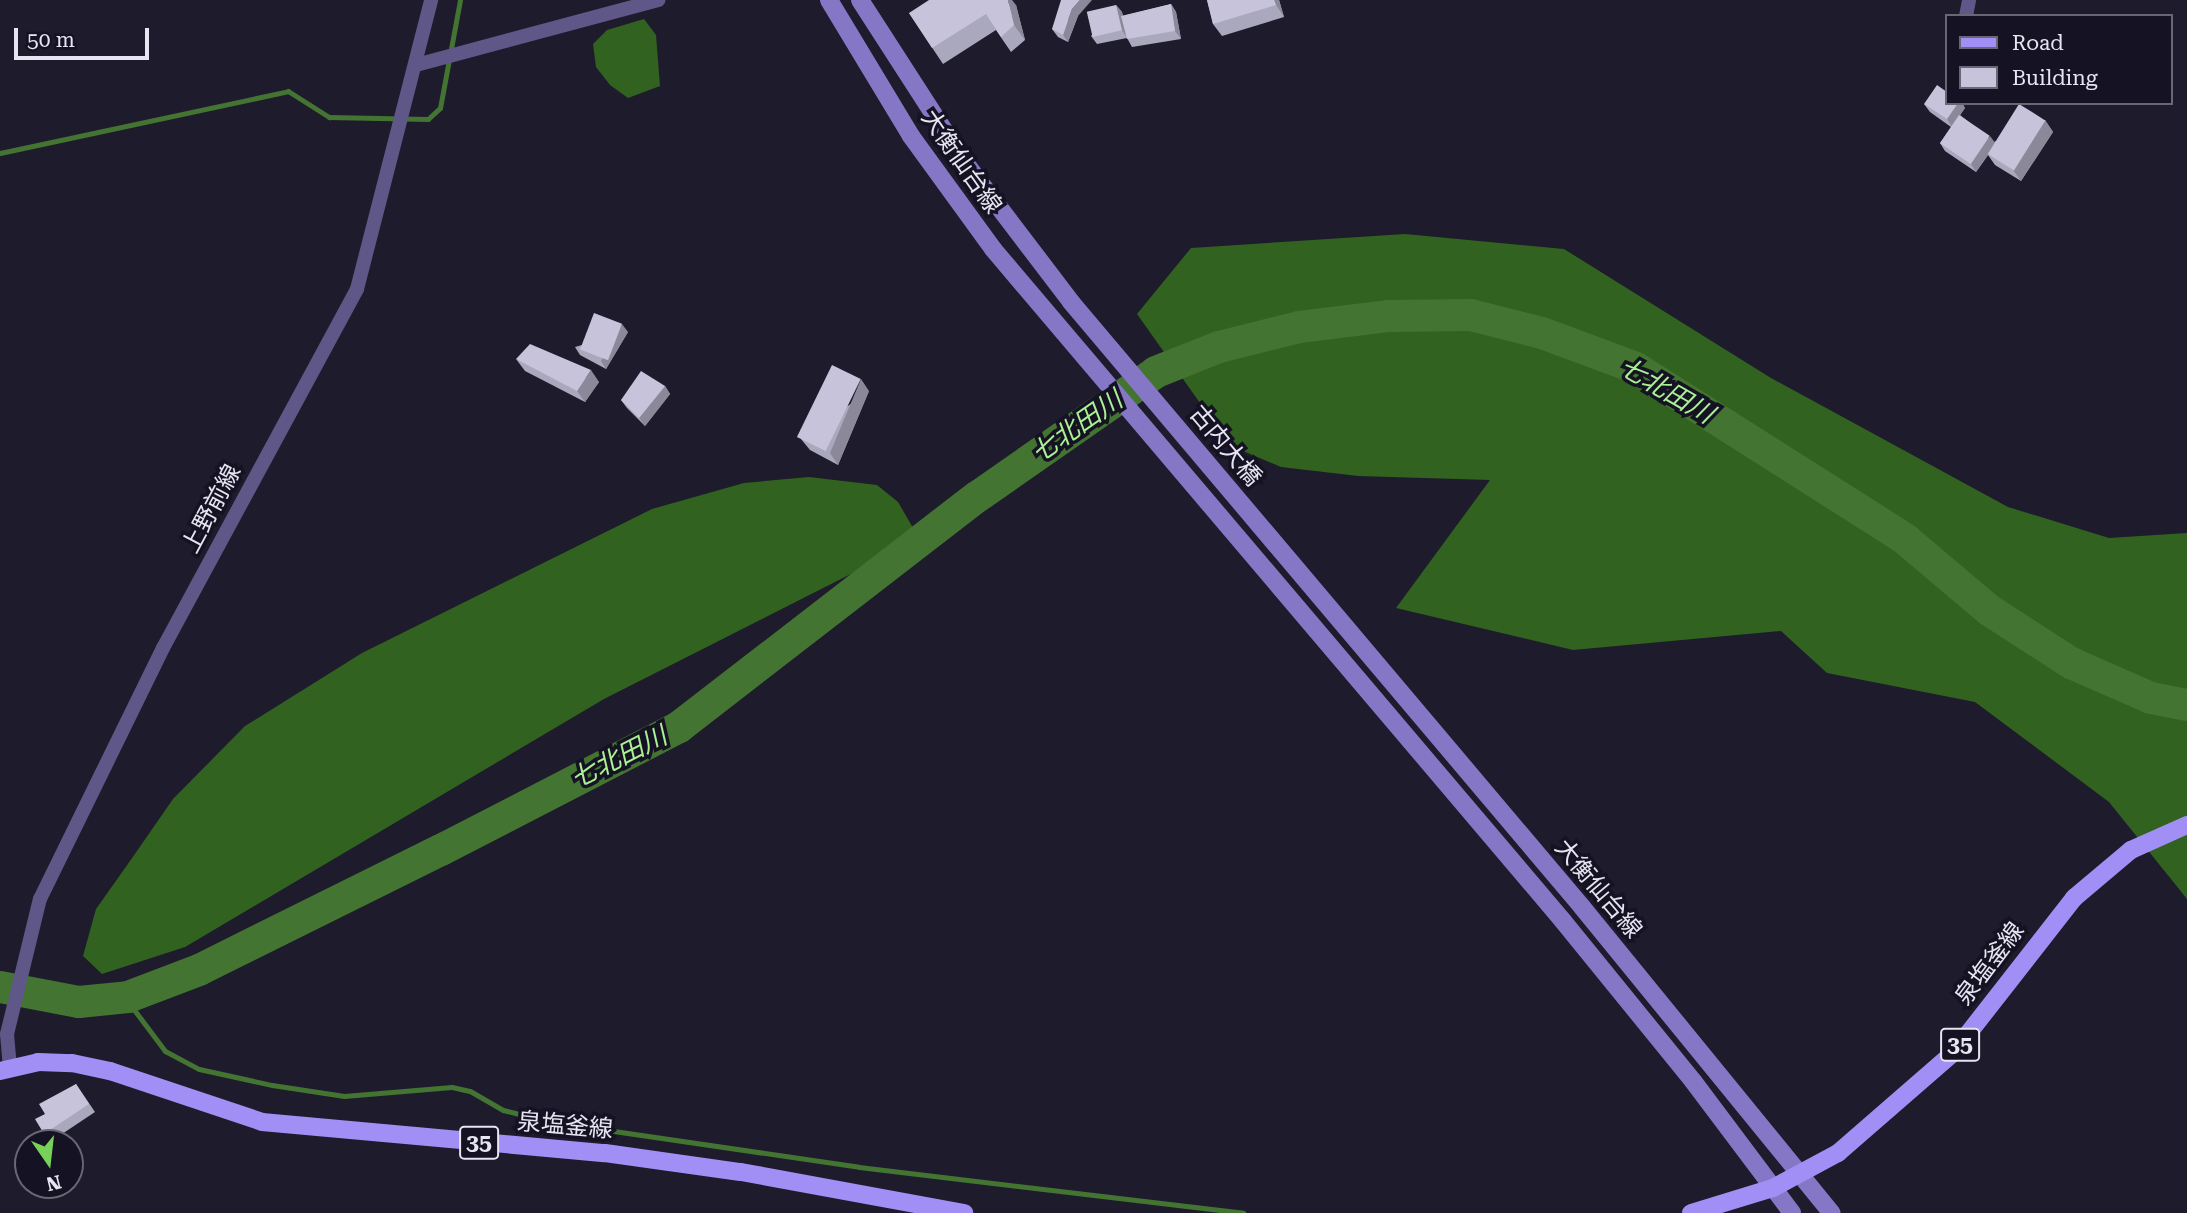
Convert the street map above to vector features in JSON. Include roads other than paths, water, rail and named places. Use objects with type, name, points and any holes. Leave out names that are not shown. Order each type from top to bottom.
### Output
[{"type":"main road","name":"大衡仙台線","points":[[829,0],[946,186],[1069,341]]},
{"type":"main road","name":"大衡仙台線","points":[[860,0],[963,160],[1090,324]]},
{"type":"main road","points":[[1051,318],[1072,302]]},
{"type":"main road","name":"古内大橋","points":[[1090,324],[1321,600]]},
{"type":"main road","name":"古内大橋","points":[[1069,341],[1294,607]]},
{"type":"main road","name":"大衡仙台線","points":[[1321,600],[1804,1175],[1832,1213]]},
{"type":"main road","name":"大衡仙台線","points":[[1294,607],[1563,921],[1693,1081],[1792,1213]]},
{"type":"main road","name":"泉塩釜線","points":[[1691,1213],[1773,1188],[1804,1175],[1858,1137],[1954,1053],[2049,926],[2092,882],[2131,850],[2187,825]]},
{"type":"main road","name":"泉塩釜線","points":[[5,1069],[72,1063],[110,1071],[262,1122],[605,1153],[964,1213]]},
{"type":"street","points":[[431,0],[416,65],[658,0]]},
{"type":"street","name":"上野前線","points":[[5,1069],[7,1034],[40,899],[163,648],[357,289],[416,65]]},
{"type":"waterway","points":[[0,153],[288,91],[329,117],[428,119],[440,108],[460,0]]},
{"type":"waterway","name":"七北田川","points":[[0,987],[79,1002],[128,997],[199,970],[441,850],[679,727],[977,497],[1156,372],[1219,347],[1299,327],[1389,316],[1471,315],[1542,333],[1636,368],[1905,539],[1989,610],[2071,663],[2151,698],[2187,705]]},
{"type":"waterway","points":[[132,995],[135,1011],[165,1051],[199,1069],[272,1085],[344,1096],[452,1087],[470,1091],[503,1110],[552,1122],[859,1167],[1243,1213]]}]
